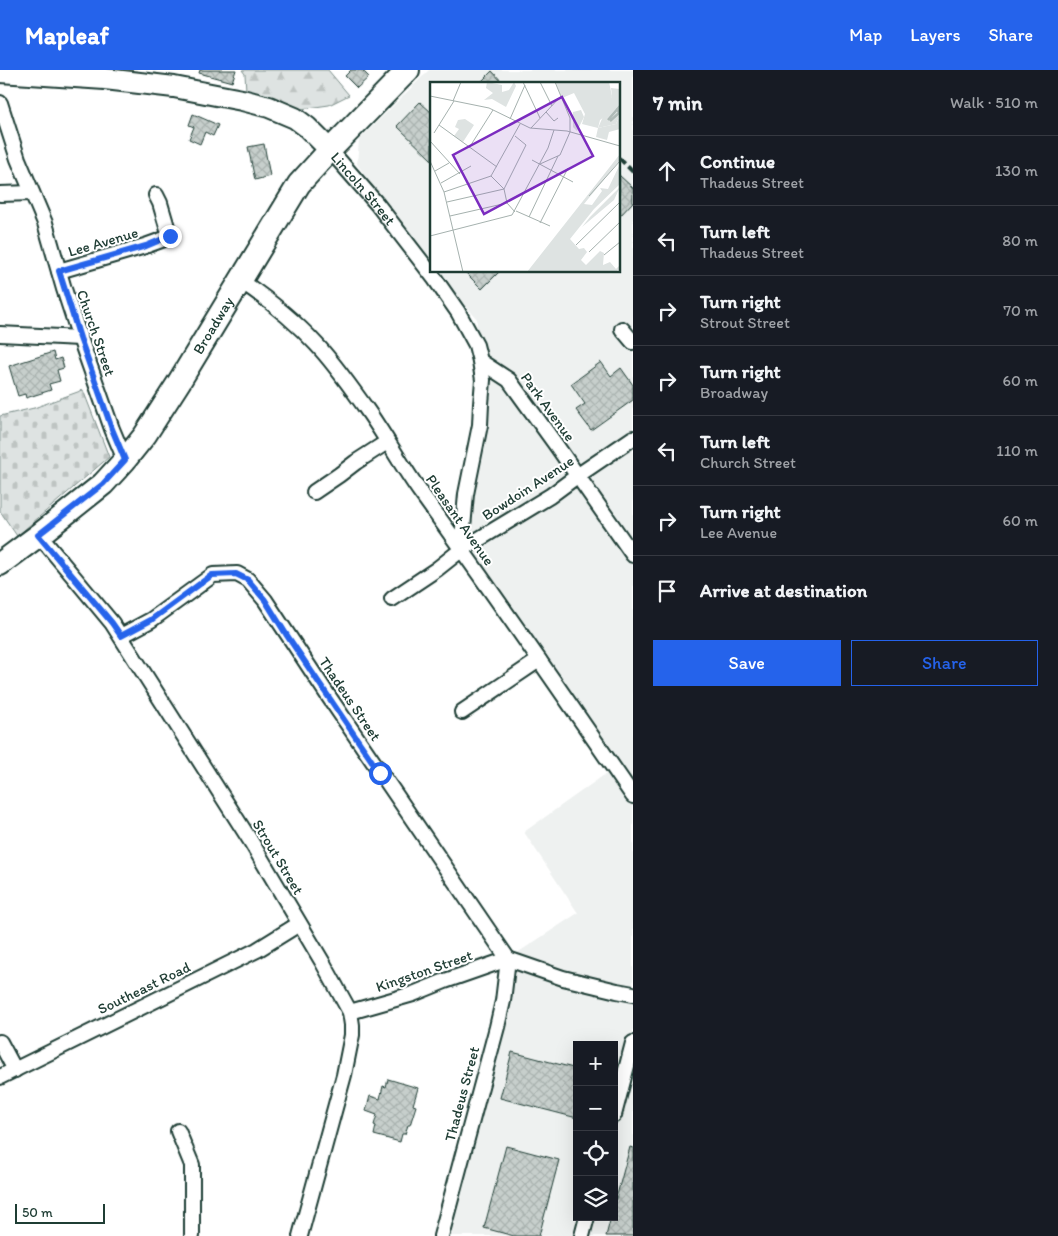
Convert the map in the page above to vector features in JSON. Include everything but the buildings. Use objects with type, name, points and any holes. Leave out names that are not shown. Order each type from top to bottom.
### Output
[{"type":"main road","name":"Broadway","points":[[0,564],[103,484],[125,460],[145,435],[299,184],[408,70]]},
{"type":"main road","name":"Lincoln Street","points":[[0,72],[174,87],[242,100],[269,107],[295,118],[330,150]]},
{"type":"street","name":"Church Street","points":[[0,103],[18,159],[45,223],[80,338],[125,460]]},
{"type":"street","name":"Lincoln Street","points":[[330,150],[377,204],[435,279],[458,312],[476,345],[483,380],[480,425],[466,494],[462,550]]},
{"type":"street","points":[[0,194],[32,193]]},
{"type":"street","name":"Lee Avenue","points":[[59,271],[146,246],[170,236],[156,195]]},
{"type":"street","name":"Pleasant Avenue","points":[[241,281],[266,298],[317,345],[366,408],[419,491],[540,660],[633,796]]},
{"type":"street","points":[[622,329],[633,342]]},
{"type":"street","points":[[0,334],[80,338]]},
{"type":"street","name":"Park Avenue","points":[[480,361],[509,380],[633,555]]},
{"type":"street","name":"Bowdoin Avenue","points":[[392,599],[462,550],[550,496],[633,438]]},
{"type":"street","points":[[314,492],[387,442]]},
{"type":"street","name":"Strout Street","points":[[38,535],[121,636],[250,840],[350,1012],[352,1034],[344,1075],[300,1236]]},
{"type":"street","name":"Thadeus Street","points":[[121,636],[151,620],[212,575],[236,574],[248,580],[265,600],[508,959],[503,1001],[497,1027],[441,1236]]},
{"type":"street","points":[[462,712],[540,660]]},
{"type":"street","name":"Southeast Road","points":[[0,1077],[257,950],[299,924]]},
{"type":"street","points":[[508,959],[564,978],[633,994]]},
{"type":"street","name":"Kingston Street","points":[[350,1012],[413,994],[508,959]]},
{"type":"street","points":[[0,1042],[15,1070]]},
{"type":"street","points":[[618,1100],[633,1043]]},
{"type":"street","points":[[178,1131],[192,1165],[192,1236]]},
{"type":"street","points":[[582,1236],[586,1221]]},
{"type":"shaded area","points":[[429,70],[633,70],[633,1236],[432,1236],[508,959],[578,913],[524,832],[614,768],[461,550],[480,425],[476,345],[477,319],[436,272],[620,272],[620,82],[430,82],[430,265],[421,255],[357,164],[359,140]]},
{"type":"green space","points":[[242,70],[328,70],[349,95],[329,105],[301,109],[246,91],[245,74]]},
{"type":"green space","points":[[83,390],[109,457],[17,536],[0,511],[0,416],[34,408]]},
{"type":"railway","points":[[620,159],[633,172]]},
{"type":"route","points":[[170,236],[146,246],[59,271],[80,338],[125,460],[103,484],[38,535],[121,636],[151,620],[212,575],[236,574],[248,580],[265,600],[380,773]]}]
